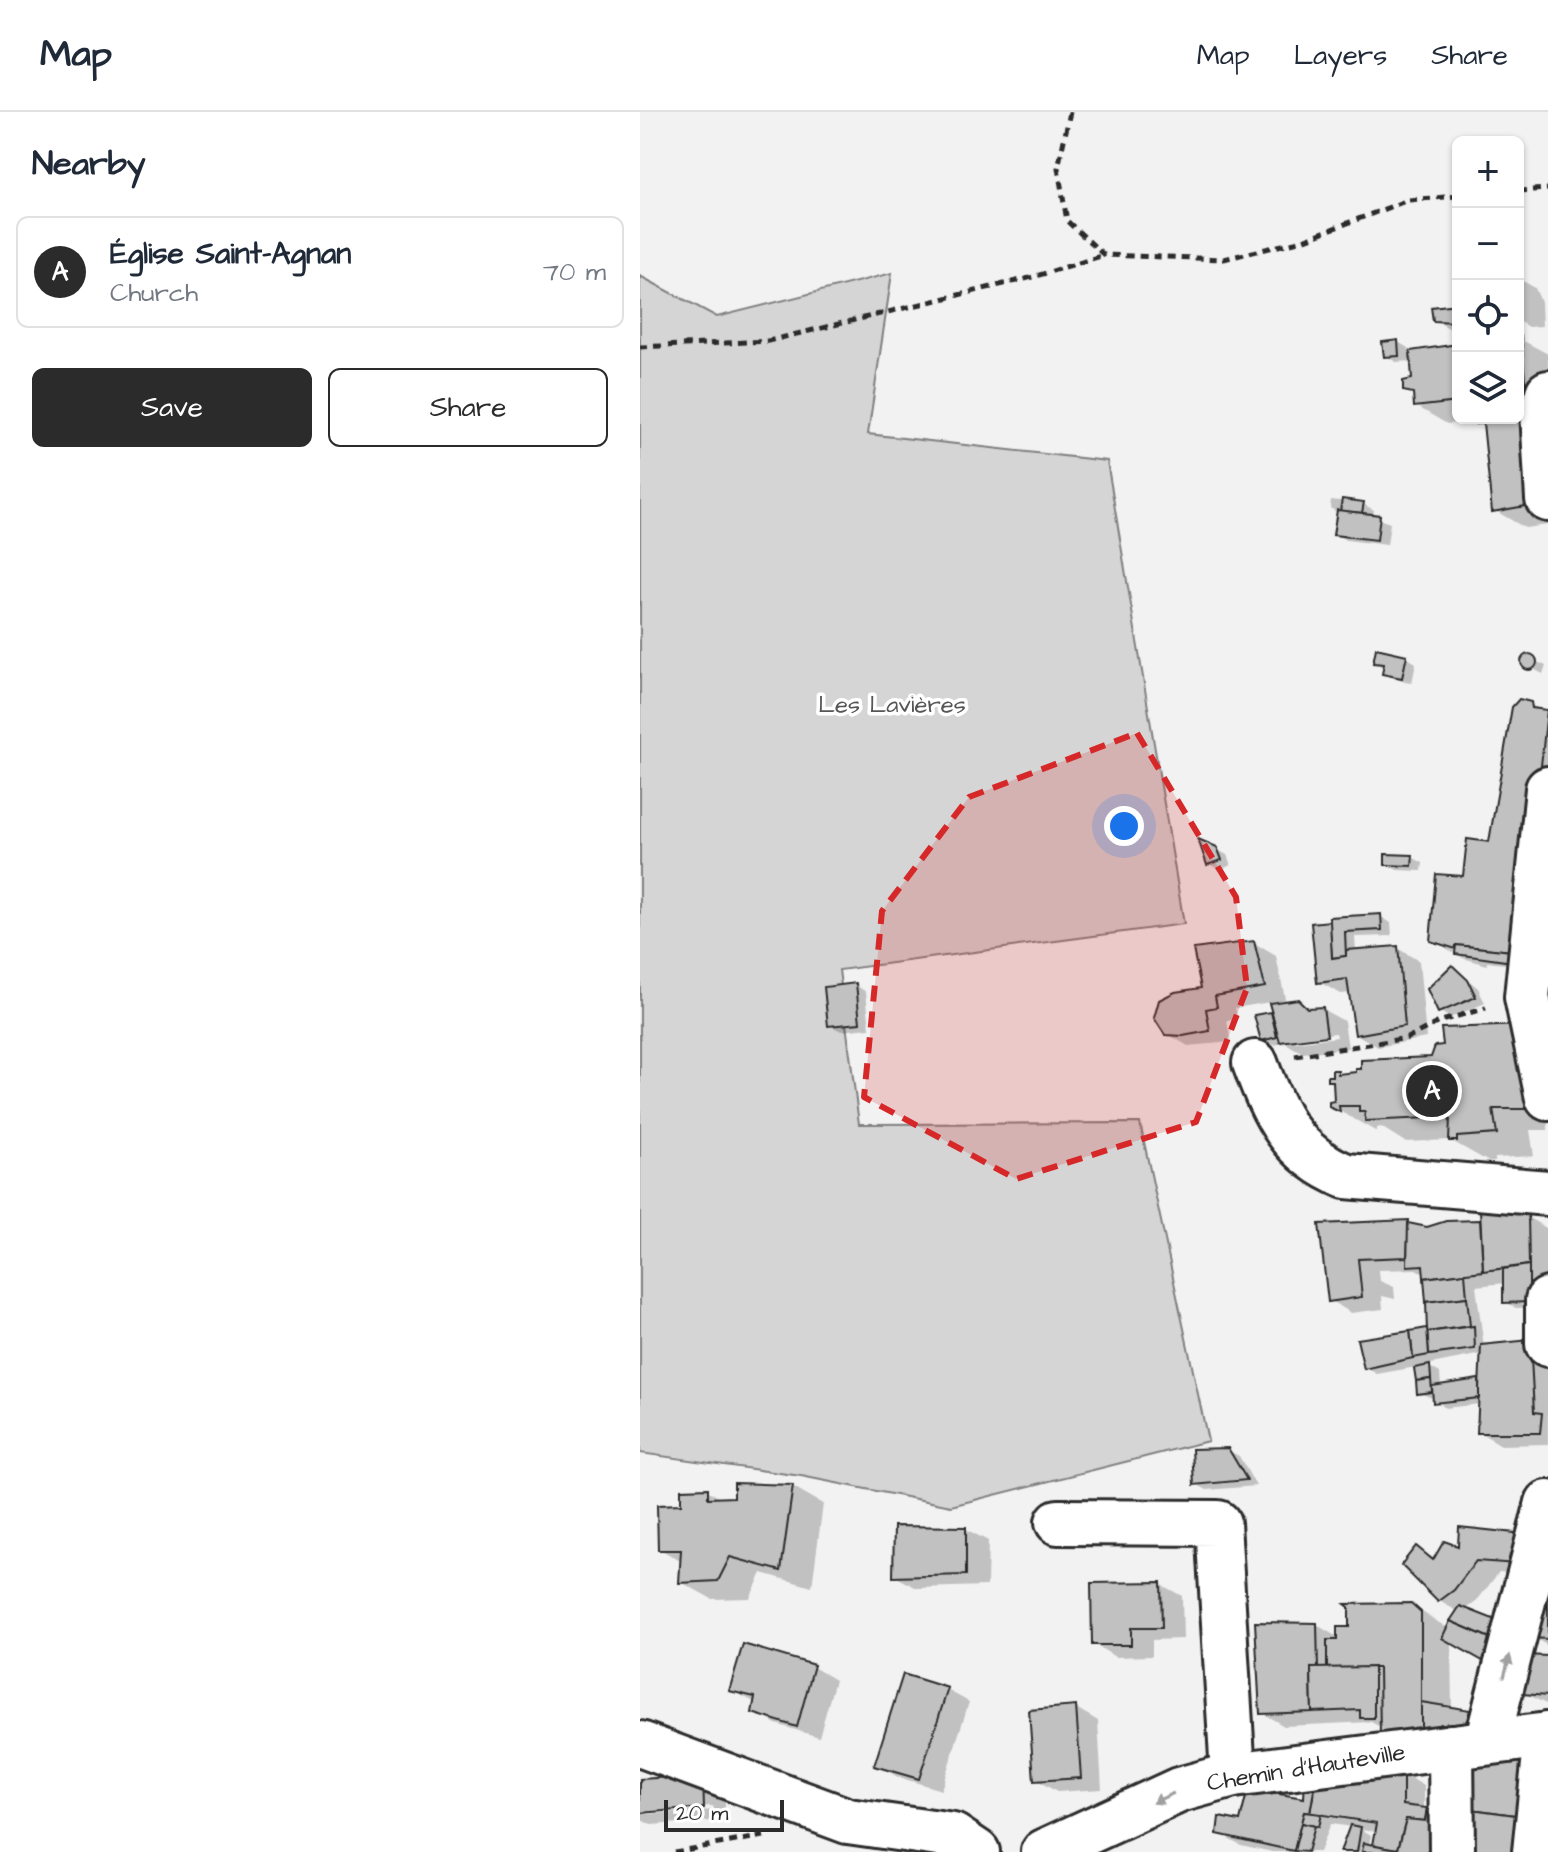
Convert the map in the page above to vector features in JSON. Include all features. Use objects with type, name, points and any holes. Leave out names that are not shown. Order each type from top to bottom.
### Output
[{"type":"street","points":[[1548,393],[1543,412],[1548,499]]},
{"type":"street","points":[[1548,789],[1527,997],[1548,1098]]},
{"type":"street","points":[[1255,1063],[1280,1123],[1293,1143],[1326,1168],[1346,1176],[1548,1193]]},
{"type":"street","points":[[1548,1300],[1548,1344]]},
{"type":"street","points":[[1452,1852],[1469,1744],[1548,1503]]},
{"type":"street","points":[[1058,1522],[1218,1523],[1233,1775]]},
{"type":"street","points":[[1535,1852],[1548,1735]]},
{"type":"street","name":"Chemin d'Hauteville","points":[[1044,1852],[1179,1790],[1233,1775],[1548,1735]]},
{"type":"street","points":[[640,1744],[848,1821],[953,1836],[977,1852]]},
{"type":"path","points":[[1070,112],[1058,168],[1067,221],[1104,255]]},
{"type":"path","points":[[1524,191],[1548,189]]},
{"type":"path","points":[[640,347],[768,341],[1033,277],[1104,255],[1224,259],[1303,240],[1408,200],[1452,196]]},
{"type":"path","points":[[1255,1063],[1407,1038],[1441,1021],[1527,997]]},
{"type":"highlighted area","points":[[1137,733],[1236,897],[1247,988],[1196,1122],[1016,1179],[864,1097],[882,911],[969,797]]},
{"type":"green space","name":"Les Lavières","points":[[892,273],[868,434],[1107,461],[1184,924],[839,970],[859,1124],[1140,1123],[1208,1441],[951,1506],[801,1476],[640,1453],[640,276],[717,317]]},
{"type":"building","points":[[1452,305],[1452,322],[1433,321],[1431,307]]},
{"type":"building","points":[[1398,340],[1399,356],[1384,357],[1382,342]]},
{"type":"building","points":[[1452,345],[1452,403],[1414,407],[1413,393],[1403,391],[1403,381],[1412,379],[1410,351]]},
{"type":"building","points":[[1524,370],[1536,504],[1492,512],[1483,424],[1524,424]]},
{"type":"building","points":[[1342,499],[1364,502],[1362,513],[1340,511]]},
{"type":"building","points":[[1337,510],[1380,515],[1377,540],[1333,535]]},
{"type":"building","points":[[1376,648],[1407,655],[1402,678],[1382,674],[1384,664],[1373,663]]},
{"type":"building","points":[[1529,654],[1537,662],[1529,670],[1521,662]]},
{"type":"building","points":[[1519,699],[1531,702],[1532,708],[1547,710],[1521,952],[1456,945],[1456,949],[1430,941],[1436,874],[1463,876],[1467,839],[1489,842],[1512,707]]},
{"type":"building","points":[[1198,839],[1217,847],[1222,860],[1207,865]]},
{"type":"building","points":[[1385,854],[1413,855],[1412,866],[1385,865]]},
{"type":"building","points":[[1381,914],[1382,930],[1345,932],[1346,956],[1332,958],[1329,917]]},
{"type":"building","points":[[1330,921],[1332,958],[1346,956],[1346,950],[1398,946],[1405,1026],[1355,1035],[1347,979],[1317,983],[1311,923]]},
{"type":"building","points":[[1254,941],[1265,987],[1215,996],[1217,1007],[1206,1009],[1210,1031],[1183,1036],[1165,1035],[1154,1018],[1159,1000],[1175,992],[1201,988],[1193,949]]},
{"type":"building","points":[[1456,945],[1521,952],[1520,963],[1455,954]]},
{"type":"building","points":[[1452,965],[1468,980],[1476,997],[1438,1013],[1427,989]]},
{"type":"building","points":[[856,983],[860,1023],[828,1026],[824,987]]},
{"type":"building","points":[[1298,999],[1307,1008],[1323,1007],[1327,1036],[1280,1042],[1269,1003]]},
{"type":"building","points":[[1271,1012],[1277,1037],[1261,1041],[1254,1015]]},
{"type":"building","points":[[1528,1025],[1534,1109],[1493,1109],[1497,1134],[1457,1137],[1457,1141],[1449,1141],[1450,1117],[1365,1121],[1365,1112],[1359,1112],[1359,1106],[1339,1106],[1340,1112],[1329,1107],[1329,1102],[1334,1101],[1333,1081],[1327,1081],[1327,1076],[1332,1076],[1332,1070],[1338,1070],[1338,1074],[1356,1072],[1356,1069],[1361,1069],[1361,1060],[1431,1057],[1435,1046],[1443,1045],[1441,1028]]},
{"type":"building","points":[[1480,1209],[1528,1215],[1529,1265],[1483,1271]]},
{"type":"building","points":[[1409,1220],[1407,1257],[1358,1259],[1362,1297],[1328,1302],[1319,1224]]},
{"type":"building","points":[[1480,1220],[1483,1271],[1424,1278],[1423,1265],[1407,1266],[1408,1223],[1427,1227],[1446,1221]]},
{"type":"building","points":[[1529,1265],[1529,1302],[1503,1303],[1503,1269]]},
{"type":"building","points":[[1465,1273],[1467,1297],[1426,1302],[1424,1278]]},
{"type":"building","points":[[1467,1297],[1470,1326],[1427,1332],[1426,1302]]},
{"type":"building","points":[[1474,1326],[1475,1349],[1429,1355],[1427,1332]]},
{"type":"building","points":[[1427,1328],[1429,1355],[1413,1358],[1410,1331]]},
{"type":"building","points":[[1410,1331],[1413,1358],[1364,1369],[1357,1339]]},
{"type":"building","points":[[1530,1340],[1534,1412],[1542,1413],[1540,1433],[1477,1433],[1481,1345]]},
{"type":"building","points":[[1430,1365],[1431,1379],[1416,1381],[1414,1368]]},
{"type":"building","points":[[1431,1379],[1432,1392],[1417,1394],[1416,1381]]},
{"type":"building","points":[[1479,1379],[1479,1398],[1433,1403],[1432,1386]]},
{"type":"building","points":[[1228,1448],[1247,1480],[1194,1485],[1192,1449]]},
{"type":"building","points":[[734,1483],[793,1485],[781,1571],[730,1557],[718,1581],[679,1583],[681,1550],[658,1550],[657,1505],[681,1504],[681,1489],[708,1488],[708,1498],[734,1497]]},
{"type":"building","points":[[894,1526],[966,1527],[966,1575],[893,1577]]},
{"type":"building","points":[[1459,1527],[1524,1534],[1518,1564],[1476,1561],[1454,1590],[1438,1602],[1401,1565],[1416,1546],[1433,1560],[1444,1541],[1458,1546]]},
{"type":"building","points":[[1161,1582],[1162,1628],[1131,1628],[1131,1645],[1092,1645],[1091,1583]]},
{"type":"building","points":[[1548,1593],[1548,1639],[1531,1638],[1540,1594]]},
{"type":"building","points":[[1411,1603],[1421,1612],[1421,1731],[1380,1738],[1379,1668],[1327,1668],[1327,1640],[1337,1640],[1337,1627],[1349,1627],[1349,1607],[1345,1604]]},
{"type":"building","points":[[1460,1606],[1506,1624],[1499,1642],[1450,1621]]},
{"type":"building","points":[[1450,1621],[1499,1642],[1490,1665],[1442,1638]]},
{"type":"building","points":[[1255,1622],[1317,1623],[1318,1669],[1311,1668],[1312,1712],[1260,1714]]},
{"type":"building","points":[[743,1644],[814,1665],[797,1727],[752,1713],[755,1697],[729,1691]]},
{"type":"building","points":[[1523,1655],[1548,1656],[1548,1696],[1522,1694]]},
{"type":"building","points":[[1374,1667],[1374,1718],[1360,1718],[1360,1710],[1312,1712],[1311,1668]]},
{"type":"building","points":[[903,1674],[948,1688],[919,1779],[874,1766]]},
{"type":"building","points":[[1421,1702],[1470,1710],[1465,1726],[1440,1724],[1440,1728],[1421,1731]]},
{"type":"building","points":[[1076,1706],[1081,1778],[1034,1781],[1029,1710]]},
{"type":"building","points":[[1535,1760],[1530,1817],[1471,1809],[1470,1764]]},
{"type":"building","points":[[1403,1771],[1403,1805],[1427,1808],[1425,1821],[1406,1819],[1398,1849],[1373,1845],[1377,1823],[1310,1813],[1316,1779]]},
{"type":"building","points":[[703,1775],[704,1808],[640,1813],[640,1779]]},
{"type":"building","points":[[1316,1779],[1310,1813],[1304,1812],[1294,1851],[1217,1834],[1219,1817],[1240,1821],[1248,1789],[1304,1798],[1305,1780]]},
{"type":"building","points":[[1427,1808],[1440,1810],[1438,1852],[1362,1852],[1364,1843],[1398,1849],[1406,1819],[1425,1821]]},
{"type":"building","points":[[1471,1809],[1530,1817],[1527,1852],[1467,1852]]},
{"type":"building","points":[[1304,1812],[1321,1814],[1318,1827],[1301,1823]]},
{"type":"building","points":[[1301,1823],[1314,1826],[1307,1852],[1294,1851]]},
{"type":"building","points":[[1350,1825],[1361,1827],[1357,1852],[1340,1852]]},
{"type":"place","name":"Église Saint-Agnan","points":[[1432,1091]]}]
